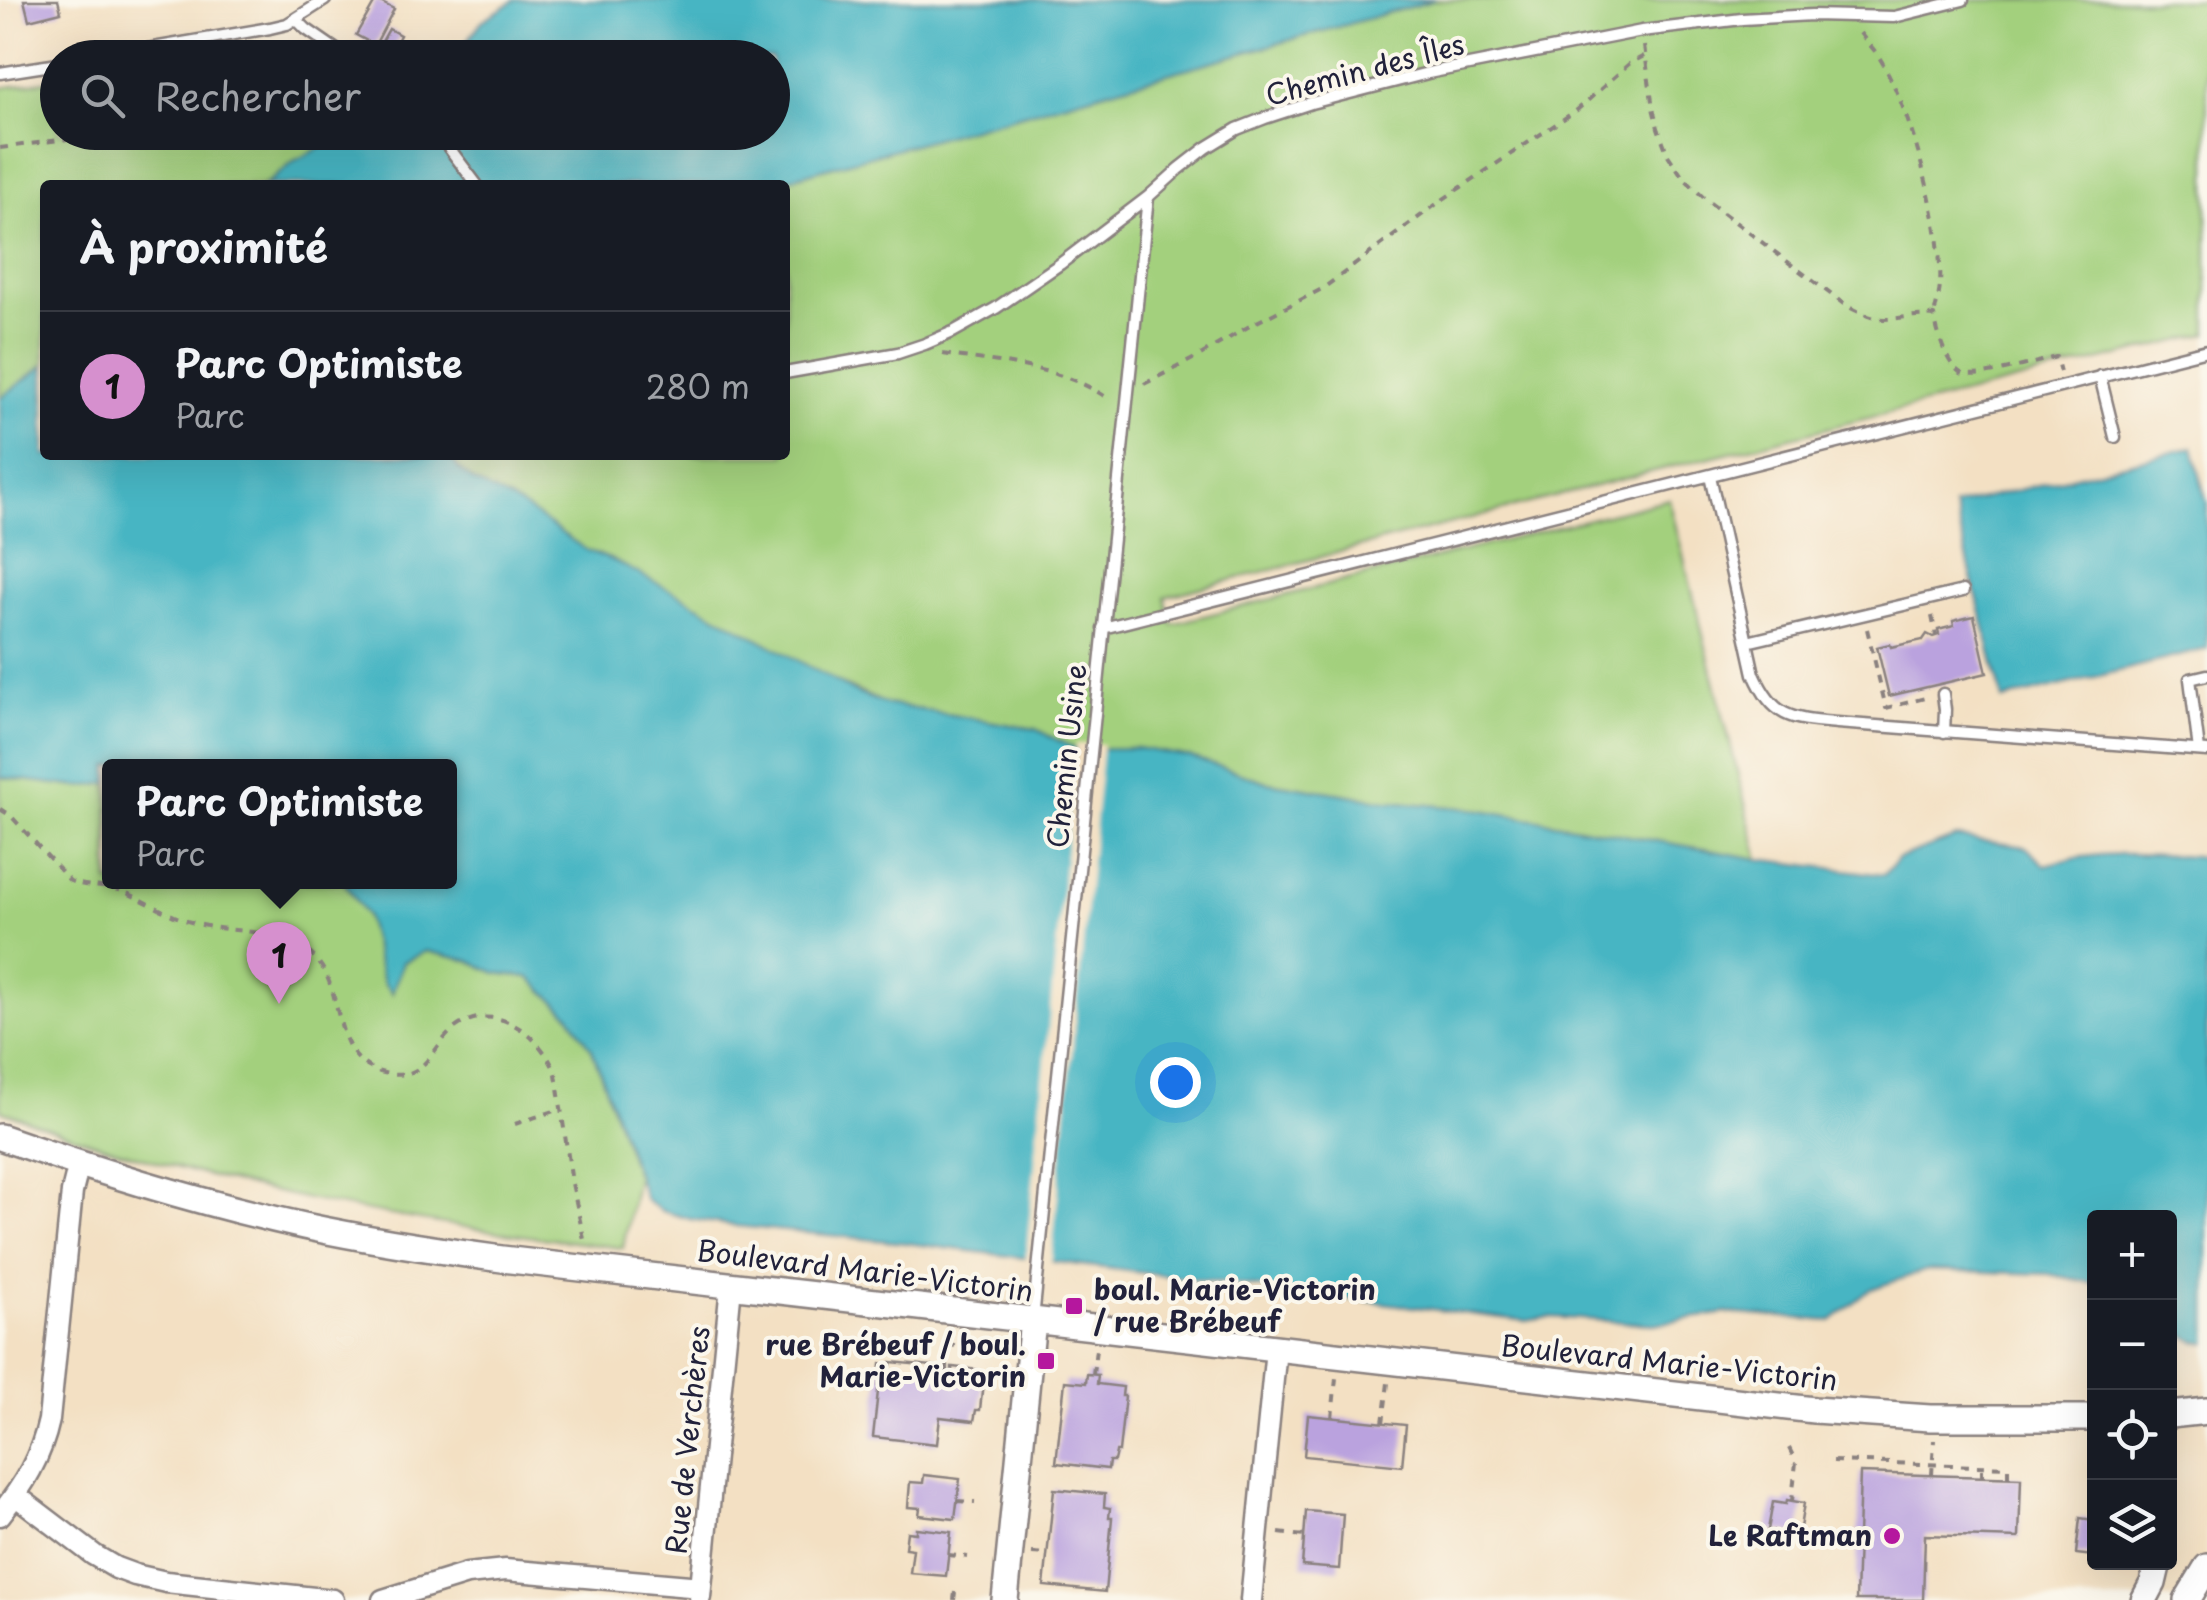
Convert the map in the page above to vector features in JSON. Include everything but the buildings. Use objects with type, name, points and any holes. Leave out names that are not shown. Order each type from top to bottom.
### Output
[{"type":"street","name":"Boulevard Marie-Victorin","points":[[0,1137],[258,1216],[373,1240],[502,1259],[1828,1412],[1967,1419],[2087,1418]]},
{"type":"street","points":[[0,1514],[32,1470],[45,1438],[72,1192],[79,1164]]},
{"type":"street","name":"Rue de Verchères","points":[[701,1593],[731,1286]]},
{"type":"street","points":[[1005,1600],[1033,1320]]},
{"type":"street","points":[[1251,1600],[1276,1349]]},
{"type":"street","points":[[2177,1413],[2207,1411]]},
{"type":"street","points":[[15,1495],[94,1555],[135,1575],[166,1582],[334,1600]]},
{"type":"street","points":[[2187,1600],[2207,1567]]},
{"type":"street","points":[[382,1600],[466,1574],[505,1570],[701,1593]]},
{"type":"street","points":[[2144,1600],[2156,1570]]},
{"type":"lane","points":[[200,40],[270,28],[296,19],[324,0]]},
{"type":"lane","name":"Chemin des Îles","points":[[790,372],[898,353],[953,332],[1060,264],[1148,198],[1206,148],[1265,118],[1311,103],[1428,73],[1642,31],[1742,19],[1894,16],[1963,0]]},
{"type":"lane","points":[[296,19],[321,40]]},
{"type":"lane","points":[[0,73],[40,67]]},
{"type":"lane","points":[[450,150],[472,180]]},
{"type":"lane","name":"Chemin Usine","points":[[1033,1320],[1148,198]]},
{"type":"lane","points":[[1103,628],[2207,350]]},
{"type":"lane","points":[[2100,376],[2115,437]]},
{"type":"lane","points":[[1710,476],[1754,674],[1763,695],[1786,716],[1806,721],[2203,751],[2190,679],[2207,675]]},
{"type":"lane","points":[[1747,642],[1963,591]]},
{"type":"lane","points":[[1943,694],[1944,732]]},
{"type":"path","points":[[1840,16],[1879,57],[1898,94],[1920,159],[1940,249],[1940,288],[1934,316],[1950,360],[1960,373],[1968,376],[2056,357],[2064,385]]},
{"type":"path","points":[[289,40],[308,31]]},
{"type":"path","points":[[1642,31],[1653,108],[1668,155],[1682,176],[1719,210],[1845,305],[1866,316],[1883,319],[1934,316]]},
{"type":"path","points":[[1128,395],[1322,290],[1442,200],[1577,110],[1645,55]]},
{"type":"path","points":[[0,148],[40,143]]},
{"type":"path","points":[[942,354],[1072,379],[1097,390],[1126,414]]},
{"type":"path","points":[[1932,612],[1936,636]]},
{"type":"path","points":[[1868,634],[1886,708],[1943,694]]},
{"type":"path","points":[[0,809],[11,816],[70,881],[102,888]]},
{"type":"path","points":[[112,889],[190,922],[277,937],[301,946],[327,974],[352,1053],[372,1069],[397,1075],[410,1073],[424,1065],[460,1024],[486,1018],[508,1021],[532,1037],[552,1061],[556,1074],[586,1248]]},
{"type":"path","points":[[515,1124],[560,1109]]},
{"type":"path","points":[[948,1373],[949,1326]]},
{"type":"path","points":[[1092,1374],[1096,1344]]},
{"type":"path","points":[[947,1345],[1010,1352]]},
{"type":"path","points":[[1332,1418],[1336,1371]]},
{"type":"path","points":[[1383,1423],[1389,1377]]},
{"type":"path","points":[[1932,1476],[1935,1435]]},
{"type":"path","points":[[1788,1448],[1796,1462],[1792,1501]]},
{"type":"path","points":[[1833,1461],[2008,1468],[2008,1478]]},
{"type":"path","points":[[1982,1467],[1982,1477]]},
{"type":"path","points":[[957,1501],[975,1502]]},
{"type":"path","points":[[1258,1531],[1304,1536]]},
{"type":"path","points":[[948,1555],[968,1557]]},
{"type":"path","points":[[954,1600],[955,1592]]},
{"type":"green space","points":[[1435,0],[2207,0],[2207,334],[1165,597],[1172,624],[1669,499],[1759,859],[1481,810],[1387,801],[1267,782],[1190,757],[1136,748],[1075,749],[1035,729],[886,704],[836,682],[614,561],[586,550],[459,469],[453,460],[790,460],[790,180],[783,180]]},
{"type":"green space","points":[[40,82],[40,150],[316,150],[271,180],[40,180],[40,369],[0,398],[0,88]]},
{"type":"green space","points":[[0,777],[79,787],[102,784],[102,889],[349,889],[366,915],[383,982],[392,993],[403,962],[426,951],[470,961],[496,973],[529,977],[569,1014],[592,1049],[637,1177],[623,1248],[464,1227],[307,1199],[152,1161],[0,1110]]},
{"type":"water","points":[[515,0],[1435,0],[783,180],[271,180],[316,150],[790,150],[790,40],[468,40],[482,21]]},
{"type":"water","points":[[40,369],[40,460],[452,460],[475,482],[525,508],[586,550],[676,593],[859,694],[886,704],[1035,729],[1075,749],[1136,748],[1191,757],[1267,782],[1387,801],[1481,810],[1759,859],[1884,875],[1897,859],[1956,837],[2026,847],[2045,865],[2106,855],[2207,858],[2207,1344],[2177,1330],[2177,1210],[2087,1210],[2087,1282],[2048,1274],[1927,1270],[1871,1289],[1831,1321],[1726,1313],[1653,1324],[1551,1317],[1526,1321],[690,1219],[662,1211],[646,1201],[592,1049],[569,1014],[529,977],[496,973],[470,961],[426,951],[403,962],[392,993],[383,982],[366,915],[349,889],[457,889],[457,759],[102,759],[102,784],[79,787],[0,777],[0,398]]},
{"type":"water","points":[[2193,447],[2207,504],[2207,649],[2003,700],[1954,506]]},
{"type":"pier","points":[[1076,744],[1103,744],[1051,1266],[1025,1263]]},
{"type":"place","name":"Parc Optimiste","points":[[279,1004]]},
{"type":"place","name":"boul. Marie-Victorin / rue Brébeuf","points":[[1074,1306]]},
{"type":"place","name":"rue Brébeuf / boul. Marie-Victorin","points":[[1046,1361]]},
{"type":"place","name":"Le Raftman","points":[[1892,1536]]}]
